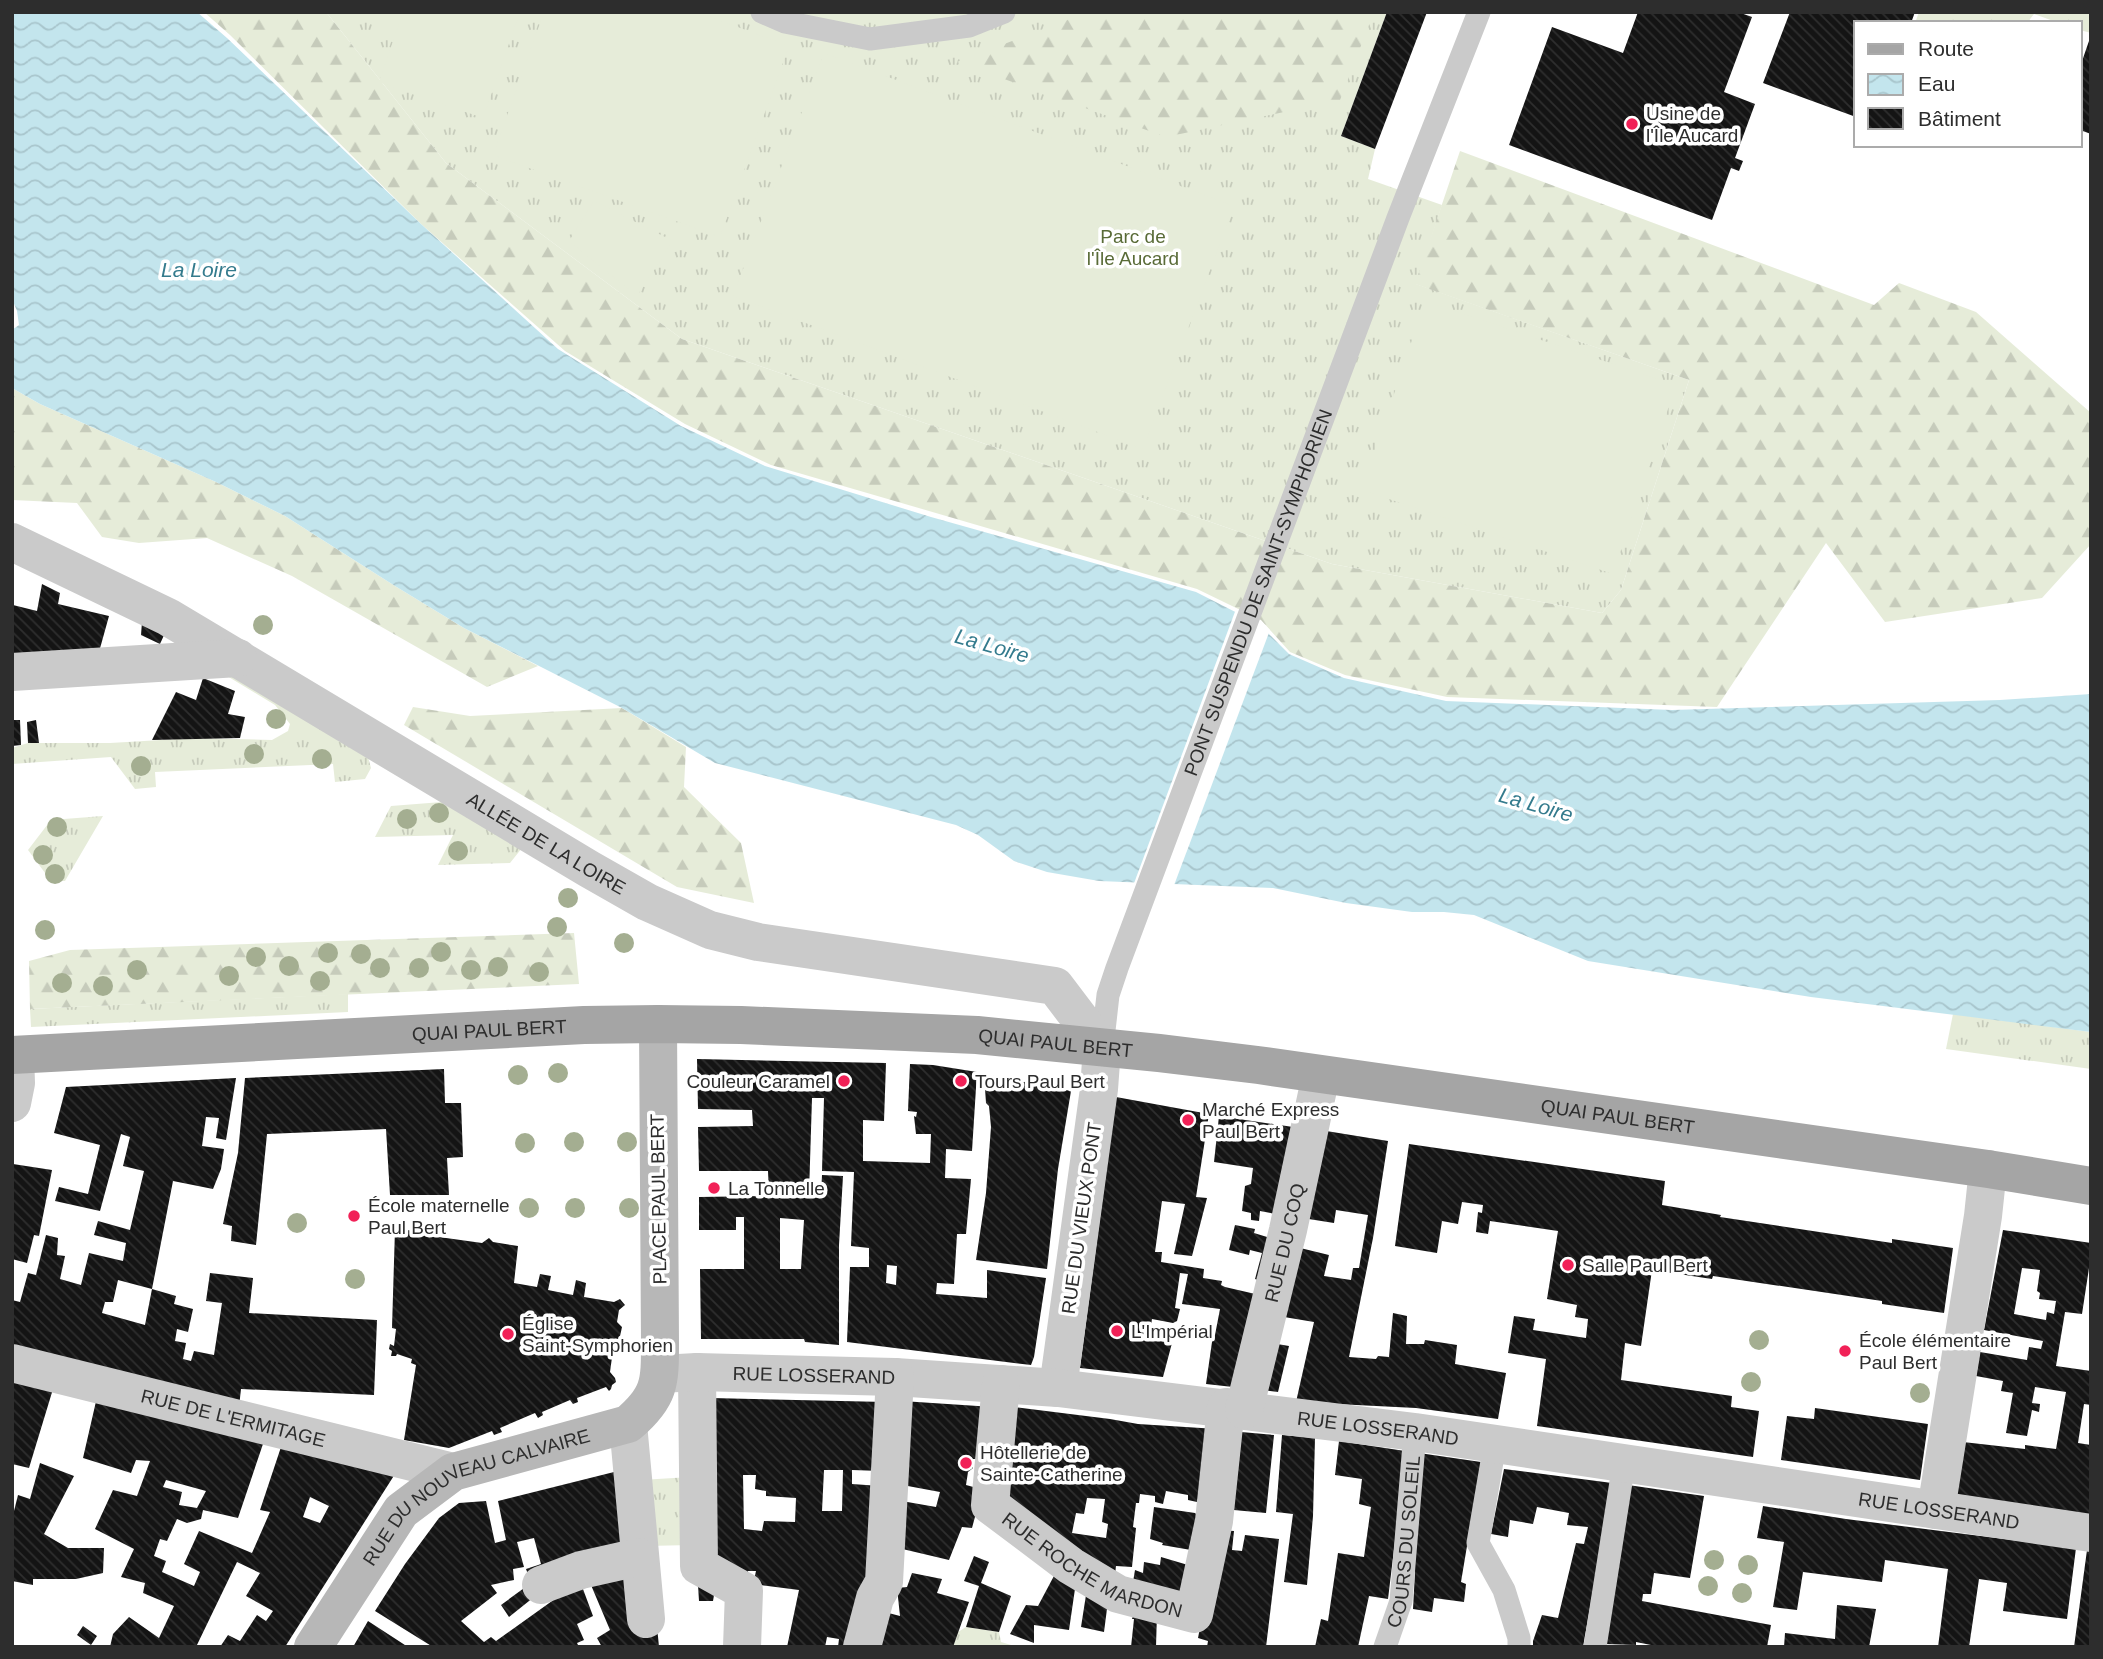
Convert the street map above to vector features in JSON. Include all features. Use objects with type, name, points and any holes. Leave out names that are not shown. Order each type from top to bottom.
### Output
[{"type":"main road","name":"QUAI PAUL BERT","points":[[14,1055],[584,1025],[769,1026],[977,1035],[1159,1053],[1988,1169],[2091,1186]]},
{"type":"street","name":"ALLÉE DE LA LOIRE","points":[[12,542],[168,617],[647,902],[710,930],[758,942],[1055,986],[1102,1048]]},
{"type":"street","points":[[12,672],[238,658]]},
{"type":"street","name":"PLACE PAUL BERT","points":[[658,1024],[679,1373]]},
{"type":"street","name":"RUE DU VIEUX PONT","points":[[1058,1388],[1098,1098],[1102,1048]]},
{"type":"street","points":[[12,1103],[16,1083],[14,1055]]},
{"type":"street","name":"RUE DU COQ","points":[[1235,1408],[1288,1230],[1321,1075]]},
{"type":"street","points":[[1936,1510],[1983,1216],[1988,1169]]},
{"type":"street","name":"RUE DE L'ERMITAGE","points":[[12,1363],[453,1472]]},
{"type":"street","points":[[646,1619],[628,1424],[644,1411],[655,1394],[679,1373]]},
{"type":"street","points":[[679,1373],[699,1566],[744,1591],[742,1647]]},
{"type":"street","name":"RUE LOSSERAND","points":[[679,1373],[895,1377],[1058,1388],[1235,1408],[1415,1432],[2091,1533]]},
{"type":"street","points":[[862,1647],[874,1598],[884,1583],[895,1377]]},
{"type":"street","name":"RUE ROCHE MARDON","points":[[1001,1384],[990,1505],[1071,1566],[1118,1594],[1194,1614],[1235,1408]]},
{"type":"street","name":"RUE DU NOUVEAU CALVAIRE","points":[[313,1647],[401,1511],[453,1472],[628,1424]]},
{"type":"street","points":[[541,1585],[581,1570],[639,1557]]},
{"type":"lane","points":[[762,12],[785,22],[870,39],[969,26],[1004,12]]},
{"type":"lane","name":"PONT SUSPENDU DE SAINT-SYMPHORIEN","points":[[1102,1048],[1108,995],[1117,968],[1398,218],[1479,12]]},
{"type":"lane","name":"COURS DU SOLEIL","points":[[1385,1647],[1401,1601],[1415,1432]]},
{"type":"lane","points":[[1495,1444],[1478,1543],[1504,1590],[1519,1647]]},
{"type":"lane","points":[[1595,1647],[1624,1463]]},
{"type":"green space","points":[[204,12],[326,12],[446,163],[682,339],[1332,564],[1602,613],[1621,590],[1689,380],[1415,284],[1460,151],[1874,305],[1899,283],[1976,312],[2091,413],[2091,544],[2042,598],[1885,622],[1826,543],[1717,707],[1447,697],[1345,675],[1290,652],[1261,620],[1197,589],[771,465],[685,424],[565,351],[421,224]]},
{"type":"green space","name":"Parc de l'Île Aucard","points":[[326,12],[1387,12],[1341,136],[1375,149],[1368,179],[1442,205],[1416,284],[1689,380],[1621,590],[1602,613],[1332,564],[682,339],[446,163]]},
{"type":"green space","points":[[403,12],[520,12],[483,118],[379,82]]},
{"type":"green space","points":[[544,12],[697,12],[789,46],[720,237],[493,155]]},
{"type":"green space","points":[[1088,12],[1374,12],[1340,100],[1166,137],[957,62]]},
{"type":"green space","points":[[1919,12],[2091,12],[2091,33],[2082,31],[2082,21],[2053,21],[2034,14],[2029,21],[1916,21]]},
{"type":"green space","points":[[824,53],[1234,206],[1143,449],[733,296]]},
{"type":"green space","points":[[594,201],[673,241],[637,296],[569,241]]},
{"type":"green space","points":[[1425,301],[1676,385],[1613,574],[1362,490]]},
{"type":"green space","points":[[12,388],[40,404],[216,482],[285,516],[464,628],[538,666],[487,687],[292,576],[207,538],[139,543],[102,537],[77,503],[12,500]]},
{"type":"green space","points":[[227,676],[235,677],[368,757],[371,768],[365,779],[335,782],[333,764],[155,772],[156,787],[135,789],[111,757],[12,764],[12,748],[28,743],[110,743],[195,738],[272,740],[288,731],[290,724],[275,705]]},
{"type":"green space","points":[[413,707],[470,716],[622,708],[686,747],[684,787],[741,843],[754,903],[677,887],[404,725]]},
{"type":"green space","points":[[442,802],[522,848],[510,863],[438,865],[453,835],[375,837],[391,806]]},
{"type":"green space","points":[[103,816],[65,881],[51,881],[28,850],[51,820]]},
{"type":"green space","points":[[574,933],[579,984],[30,1009],[29,961],[70,950]]},
{"type":"green space","points":[[348,994],[348,1012],[31,1027],[30,1009]]},
{"type":"green space","points":[[1953,1014],[2091,1032],[2091,1069],[1946,1049]]},
{"type":"green space","points":[[690,1477],[691,1545],[647,1546],[641,1480]]},
{"type":"green space","points":[[966,1627],[999,1632],[1001,1642],[1018,1647],[953,1647],[958,1632]]},
{"type":"water","name":"La Loire","points":[[12,12],[197,12],[421,224],[558,349],[681,426],[765,466],[931,517],[1196,592],[1259,624],[1289,654],[1344,678],[1446,701],[1672,710],[2000,700],[2091,694],[2091,1032],[1811,997],[1588,961],[1474,915],[1412,912],[1346,903],[1273,888],[1099,881],[1047,872],[1014,861],[978,835],[956,825],[715,763],[622,708],[464,628],[285,516],[216,482],[40,404],[12,388],[12,330],[19,325],[12,299]]},
{"type":"pier","points":[[1236,609],[1261,621],[1270,630],[1173,888],[1133,886]]},
{"type":"building","points":[[1387,12],[1427,12],[1375,149],[1341,136]]},
{"type":"building","name":"Usine de l'Île Aucard","points":[[1638,12],[1738,12],[1752,17],[1724,92],[1755,104],[1735,158],[1743,161],[1739,171],[1731,168],[1712,220],[1509,145],[1552,27],[1623,53]]},
{"type":"building","points":[[1790,12],[1915,12],[1912,21],[1854,21],[1854,116],[1763,83]]},
{"type":"building","points":[[2091,38],[2091,134],[2082,131],[2082,61]]},
{"type":"building","points":[[42,584],[60,593],[58,604],[109,616],[99,652],[12,657],[13,605],[37,611]]},
{"type":"building","points":[[142,622],[165,633],[160,644],[141,635]]},
{"type":"building","points":[[203,678],[235,691],[228,714],[245,717],[240,738],[152,740],[176,692],[196,700]]},
{"type":"building","points":[[12,720],[20,720],[21,745],[12,746]]},
{"type":"building","points":[[36,720],[39,743],[28,743],[27,722]]},
{"type":"building","points":[[697,1059],[886,1063],[884,1121],[863,1120],[863,1161],[930,1163],[931,1134],[916,1134],[914,1116],[916,1117],[917,1112],[908,1111],[910,1064],[977,1072],[972,1151],[946,1149],[945,1178],[971,1179],[966,1234],[957,1234],[954,1284],[937,1283],[936,1294],[987,1298],[987,1270],[1046,1278],[1031,1365],[847,1342],[850,1267],[869,1267],[869,1248],[851,1246],[854,1172],[822,1171],[824,1098],[812,1098],[809,1194],[821,1195],[822,1175],[843,1176],[839,1245],[839,1345],[805,1342],[804,1339],[701,1339],[700,1269],[744,1269],[744,1217],[736,1217],[736,1230],[699,1230],[699,1197],[769,1196],[768,1171],[699,1171],[698,1127],[753,1126],[752,1110],[698,1109]],"holes":[[[780,1218],[804,1220],[801,1269],[780,1269]],[[887,1265],[897,1266],[896,1285],[886,1283]]]},
{"type":"building","points":[[444,1069],[445,1103],[461,1103],[463,1157],[447,1158],[449,1195],[390,1195],[386,1129],[267,1134],[256,1245],[231,1241],[232,1226],[223,1224],[238,1153],[245,1078]]},
{"type":"building","points":[[984,1074],[1071,1091],[1058,1169],[1047,1269],[976,1260],[986,1193],[991,1127]]},
{"type":"building","points":[[236,1078],[226,1140],[216,1138],[219,1118],[206,1117],[202,1146],[224,1149],[221,1169],[213,1189],[173,1181],[152,1289],[176,1296],[174,1304],[193,1309],[188,1332],[177,1329],[175,1341],[186,1343],[183,1359],[191,1361],[194,1351],[214,1355],[222,1303],[206,1301],[210,1273],[253,1278],[249,1313],[377,1320],[374,1395],[241,1389],[239,1407],[12,1346],[12,1300],[20,1302],[28,1273],[36,1275],[46,1235],[58,1238],[57,1255],[65,1256],[60,1279],[81,1285],[89,1253],[123,1261],[126,1243],[94,1235],[98,1221],[130,1230],[144,1171],[123,1166],[130,1137],[121,1134],[100,1211],[55,1201],[59,1187],[88,1194],[100,1145],[54,1133],[66,1087]],"holes":[[[118,1280],[152,1289],[145,1325],[102,1313],[105,1302],[113,1302]]]},
{"type":"building","points":[[1116,1097],[1209,1114],[1196,1197],[1207,1198],[1192,1256],[1174,1254],[1185,1204],[1162,1201],[1155,1252],[1162,1252],[1161,1262],[1204,1269],[1203,1278],[1222,1281],[1221,1285],[1225,1287],[1264,1296],[1242,1388],[1206,1384],[1213,1335],[1220,1309],[1182,1304],[1188,1274],[1180,1273],[1175,1308],[1180,1309],[1177,1321],[1173,1323],[1152,1319],[1149,1339],[1172,1343],[1163,1377],[1080,1368]]},
{"type":"building","points":[[1219,1116],[1306,1129],[1286,1216],[1260,1211],[1259,1221],[1251,1220],[1251,1213],[1242,1211],[1245,1186],[1251,1184],[1253,1168],[1214,1162]]},
{"type":"building","points":[[1314,1129],[1388,1141],[1373,1238],[1349,1357],[1389,1357],[1393,1313],[1407,1316],[1406,1344],[1424,1344],[1425,1340],[1457,1345],[1455,1364],[1506,1373],[1498,1419],[1416,1408],[1296,1402],[1314,1322],[1272,1315],[1288,1245],[1329,1255],[1324,1276],[1351,1280],[1353,1268],[1359,1268],[1368,1215],[1336,1210],[1334,1223],[1296,1217]]},
{"type":"building","points":[[1409,1144],[1665,1181],[1662,1205],[1721,1215],[1720,1217],[1892,1243],[1892,1239],[1953,1248],[1944,1313],[1713,1276],[1712,1279],[1652,1270],[1641,1346],[1625,1343],[1621,1380],[1732,1396],[1731,1407],[1759,1411],[1753,1457],[1537,1426],[1546,1359],[1508,1353],[1514,1316],[1535,1319],[1533,1330],[1586,1338],[1588,1319],[1575,1317],[1577,1305],[1547,1299],[1558,1231],[1490,1221],[1488,1234],[1476,1232],[1478,1212],[1482,1213],[1483,1205],[1462,1202],[1458,1224],[1442,1221],[1437,1253],[1395,1246]]},
{"type":"building","points":[[13,1164],[52,1170],[39,1236],[34,1235],[27,1263],[12,1259]]},
{"type":"building","points":[[1235,1225],[1255,1229],[1254,1233],[1277,1240],[1267,1283],[1255,1279],[1262,1253],[1250,1250],[1249,1255],[1229,1250]]},
{"type":"building","name":"Église Saint-Symphorien","points":[[395,1229],[429,1232],[433,1229],[439,1237],[482,1243],[489,1238],[493,1242],[518,1246],[514,1283],[537,1287],[540,1274],[551,1276],[548,1290],[573,1295],[576,1280],[586,1283],[584,1297],[614,1302],[620,1299],[625,1305],[619,1310],[617,1322],[622,1327],[619,1341],[617,1340],[613,1350],[610,1372],[616,1382],[611,1389],[609,1391],[606,1387],[577,1398],[578,1402],[573,1404],[570,1400],[542,1412],[543,1415],[538,1418],[535,1413],[500,1428],[502,1432],[494,1435],[492,1431],[449,1448],[404,1440],[416,1365],[411,1363],[412,1359],[397,1354],[391,1356],[392,1351],[389,1349],[390,1344],[394,1346],[396,1329],[392,1328]]},
{"type":"building","points":[[2003,1230],[2091,1243],[2082,1314],[2065,1312],[2056,1366],[2091,1371],[2091,1405],[2084,1404],[2078,1443],[2091,1445],[2091,1516],[1956,1500],[1963,1442],[2025,1449],[2025,1445],[2056,1449],[2066,1392],[2035,1387],[2032,1403],[2040,1404],[2039,1412],[2032,1410],[2027,1436],[2006,1433],[2013,1393],[2001,1391],[2003,1381],[1976,1376],[1980,1352],[2027,1360],[2029,1347],[2041,1349],[2043,1341],[1984,1330]],"holes":[[[2022,1268],[2040,1270],[2037,1291],[2040,1293],[2039,1299],[2056,1301],[2054,1314],[2047,1312],[2046,1320],[2014,1314]]]},
{"type":"building","points":[[1266,1342],[1289,1346],[1278,1392],[1255,1389]]},
{"type":"building","points":[[12,1379],[53,1389],[29,1468],[12,1464]]},
{"type":"building","points":[[97,1397],[264,1441],[238,1518],[203,1510],[201,1519],[187,1523],[177,1519],[167,1541],[160,1539],[154,1556],[166,1561],[162,1572],[194,1586],[200,1572],[184,1564],[199,1531],[252,1553],[270,1512],[260,1510],[281,1447],[395,1474],[285,1647],[220,1647],[228,1635],[240,1641],[257,1615],[266,1621],[273,1611],[246,1596],[260,1573],[237,1562],[196,1647],[110,1647],[113,1634],[129,1617],[159,1638],[174,1606],[143,1593],[145,1583],[121,1577],[134,1549],[95,1529],[113,1490],[137,1496],[150,1461],[136,1460],[131,1473],[83,1458]],"holes":[[[166,1480],[206,1491],[197,1508],[179,1505],[182,1492],[163,1487]],[[310,1497],[329,1506],[320,1523],[303,1517]]]},
{"type":"building","points":[[711,1398],[886,1402],[881,1471],[852,1470],[852,1484],[880,1486],[857,1647],[838,1647],[839,1639],[827,1637],[825,1647],[787,1647],[799,1590],[753,1584],[756,1571],[748,1571],[747,1581],[712,1566]],"holes":[[[824,1470],[843,1470],[842,1511],[822,1511]],[[743,1475],[756,1475],[755,1489],[766,1491],[766,1496],[796,1498],[795,1522],[764,1521],[762,1531],[744,1529]]]},
{"type":"building","points":[[902,1401],[993,1407],[986,1459],[973,1459],[973,1468],[968,1472],[966,1485],[981,1489],[972,1528],[962,1527],[949,1560],[894,1547],[896,1500],[936,1507],[940,1492],[897,1484]]},
{"type":"building","points":[[1005,1406],[1138,1424],[1217,1429],[1197,1502],[1188,1500],[1188,1495],[1166,1491],[1163,1504],[1155,1502],[1155,1496],[1140,1494],[1133,1527],[1136,1528],[1132,1567],[1116,1566],[1115,1575],[999,1501]],"holes":[[[1087,1498],[1105,1499],[1102,1522],[1108,1524],[1106,1538],[1072,1533],[1076,1513],[1084,1514]]]},
{"type":"building","points":[[1815,1408],[1928,1424],[1920,1480],[1781,1460],[1787,1416],[1814,1419]]},
{"type":"building","points":[[1230,1431],[1274,1435],[1266,1513],[1223,1509]]},
{"type":"building","points":[[1282,1435],[1315,1438],[1313,1516],[1307,1585],[1284,1582],[1293,1514],[1276,1512]]},
{"type":"building","points":[[1339,1441],[1405,1451],[1399,1508],[1388,1599],[1369,1596],[1358,1647],[1315,1647],[1321,1619],[1328,1621],[1338,1553],[1364,1557],[1371,1507],[1359,1504],[1362,1479],[1335,1475]]},
{"type":"building","points":[[1419,1453],[1481,1462],[1461,1582],[1466,1584],[1464,1602],[1434,1598],[1432,1612],[1413,1609]]},
{"type":"building","points":[[40,1463],[74,1476],[44,1534],[68,1548],[104,1548],[103,1573],[76,1579],[33,1579],[33,1585],[12,1581],[12,1510],[14,1511],[18,1495],[30,1499]]},
{"type":"building","points":[[1504,1469],[1612,1483],[1583,1647],[1533,1647],[1533,1641],[1542,1615],[1558,1618],[1576,1543],[1584,1544],[1588,1527],[1567,1525],[1569,1513],[1537,1507],[1533,1524],[1510,1520],[1508,1537],[1491,1534]]},
{"type":"building","points":[[622,1470],[631,1550],[529,1577],[526,1569],[541,1564],[534,1538],[517,1542],[524,1567],[513,1569],[514,1580],[491,1585],[497,1593],[461,1621],[484,1642],[491,1637],[496,1641],[580,1581],[593,1616],[577,1624],[584,1640],[577,1643],[579,1647],[433,1647],[375,1611],[439,1518],[459,1503],[486,1501],[495,1543],[506,1540],[498,1501]]},
{"type":"building","points":[[1628,1485],[1704,1496],[1690,1578],[1654,1573],[1651,1594],[1643,1594],[1642,1601],[1771,1625],[1767,1647],[1661,1647],[1636,1642],[1636,1645],[1604,1644]]},
{"type":"building","points":[[1763,1506],[2076,1548],[2067,1619],[2003,1611],[2007,1583],[1979,1579],[1969,1647],[1938,1647],[1948,1569],[1885,1560],[1882,1582],[1803,1572],[1797,1610],[1773,1607],[1784,1542],[1757,1538]]},
{"type":"building","points":[[1154,1507],[1195,1513],[1205,1522],[1193,1603],[1133,1582],[1135,1570],[1143,1573],[1144,1562],[1160,1565],[1161,1557],[1188,1565],[1191,1550],[1162,1545],[1163,1543],[1150,1539]]},
{"type":"building","points":[[1219,1530],[1234,1531],[1232,1550],[1242,1551],[1245,1535],[1279,1539],[1266,1647],[1207,1647],[1208,1641],[1198,1638]]},
{"type":"building","points":[[2087,1550],[2091,1550],[2091,1647],[2074,1647]]},
{"type":"building","points":[[974,1556],[989,1562],[981,1583],[1011,1596],[999,1632],[966,1627],[979,1586],[964,1581]]},
{"type":"building","points":[[630,1568],[657,1626],[659,1647],[602,1647],[597,1638],[610,1630],[588,1578]]},
{"type":"building","points":[[912,1573],[942,1579],[937,1593],[969,1602],[953,1647],[869,1647],[877,1610],[900,1616],[897,1588],[907,1587]]},
{"type":"building","points":[[1055,1574],[1076,1582],[1069,1630],[1034,1625],[1034,1643],[1010,1634],[1026,1605],[1038,1606]]},
{"type":"building","points":[[531,1583],[534,1597],[509,1617],[501,1605]]},
{"type":"building","points":[[716,1584],[713,1601],[699,1601],[698,1585]]},
{"type":"building","points":[[1086,1595],[1108,1601],[1104,1632],[1081,1627]]},
{"type":"building","points":[[1837,1605],[1876,1609],[1869,1647],[1784,1647],[1785,1633],[1835,1639]]},
{"type":"building","points":[[1136,1607],[1157,1613],[1156,1647],[1131,1647],[1132,1619]]},
{"type":"building","points":[[368,1621],[408,1647],[353,1647]]},
{"type":"building","points":[[83,1626],[97,1636],[91,1645],[77,1635]]},
{"type":"place","name":"Usine de l'Île Aucard","points":[[1632,124]]},
{"type":"place","name":"Couleur Caramel","points":[[844,1081]]},
{"type":"place","name":"Tours Paul Bert","points":[[961,1081]]},
{"type":"place","name":"Marché Express Paul Bert","points":[[1188,1120]]},
{"type":"place","name":"La Tonnelle","points":[[714,1188]]},
{"type":"place","name":"École maternelle Paul Bert","points":[[354,1216]]},
{"type":"place","name":"Salle Paul Bert","points":[[1568,1265]]},
{"type":"place","name":"L'Impérial","points":[[1117,1331]]},
{"type":"place","name":"Église Saint-Symphorien","points":[[508,1334]]},
{"type":"place","name":"École élémentaire Paul Bert","points":[[1845,1351]]},
{"type":"place","name":"Hôtellerie de Sainte-Catherine","points":[[966,1463]]}]
